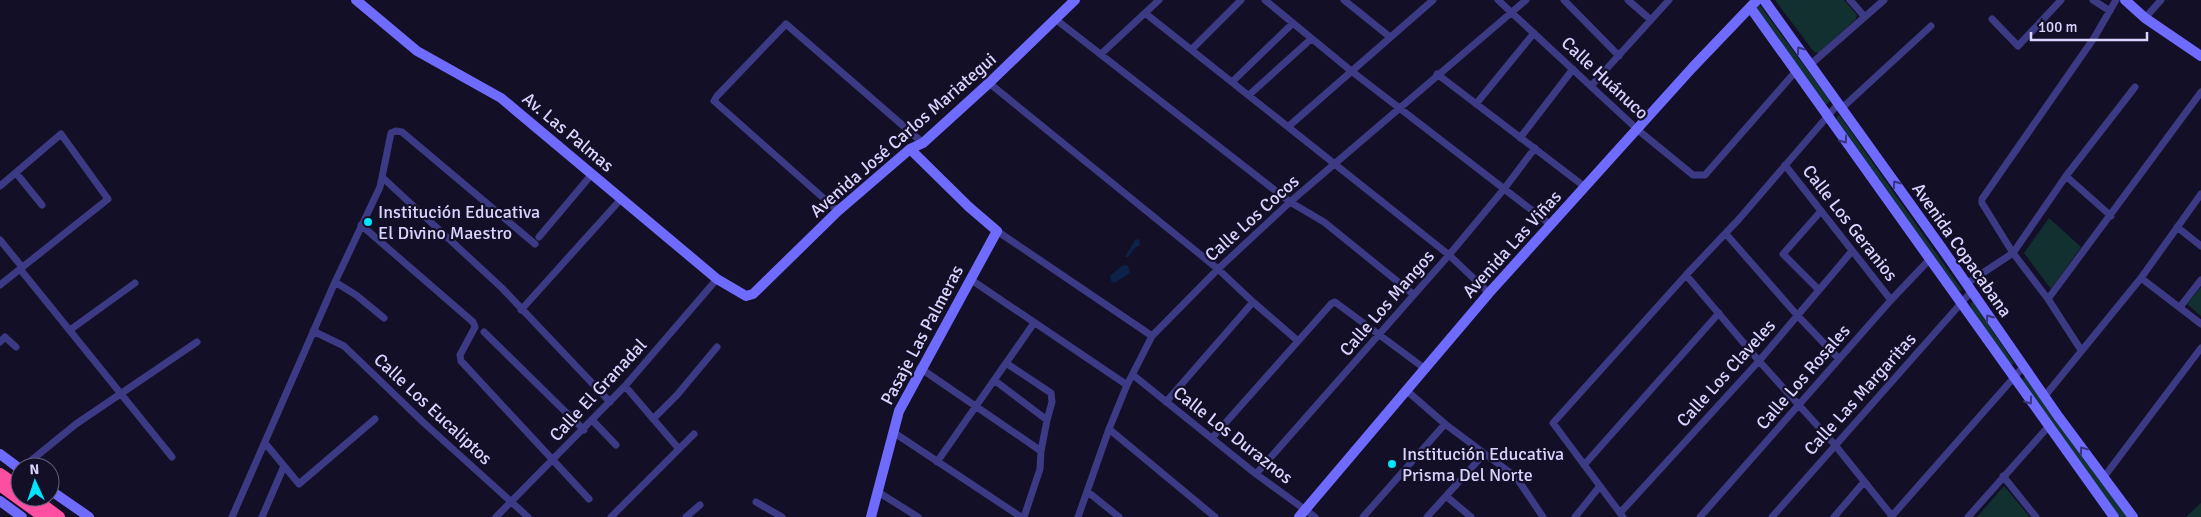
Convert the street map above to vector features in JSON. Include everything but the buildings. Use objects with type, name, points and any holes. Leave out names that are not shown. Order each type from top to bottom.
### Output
[{"type":"highway","points":[[0,485],[44,517]]},
{"type":"highway","points":[[46,507],[59,517]]},
{"type":"street","name":"Av. Las Palmas","points":[[356,0],[417,51],[501,98],[717,279],[746,296],[753,294]]},
{"type":"street","name":"Avenida José Carlos Mariategui","points":[[753,294],[838,211],[910,149],[923,143],[989,83],[1054,18],[1075,0]]},
{"type":"street","points":[[1101,54],[1159,0]]},
{"type":"street","points":[[1192,48],[1241,0]]},
{"type":"street","points":[[1265,0],[1350,70],[1551,225]]},
{"type":"street","points":[[1344,0],[1390,37]]},
{"type":"street","name":"Calle Huánuco","points":[[1498,0],[1638,130],[1693,175],[1705,175],[1796,71]]},
{"type":"street","name":"Calle Los Cocos","points":[[1078,517],[1109,429],[1127,386],[1152,336],[1218,269],[1290,202],[1337,164],[1437,74],[1526,0]]},
{"type":"street","points":[[1564,0],[1619,56]]},
{"type":"street","points":[[1628,0],[1651,20]]},
{"type":"street","points":[[1591,86],[1669,0]]},
{"type":"street","points":[[1850,0],[1864,17]]},
{"type":"street","points":[[1810,64],[1884,0]]},
{"type":"street","points":[[1992,19],[2018,46],[2062,0]]},
{"type":"street","points":[[2093,0],[2110,11]]},
{"type":"street","points":[[2081,350],[2048,299],[2013,253],[1982,203],[1982,199],[2094,38],[2116,0]]},
{"type":"street","points":[[2125,0],[2145,18],[2201,56]]},
{"type":"street","points":[[2145,18],[2161,0]]},
{"type":"street","points":[[1289,126],[1428,2]]},
{"type":"street","name":"Avenida Copacabana","points":[[1756,2],[1810,64],[1841,106],[2044,396],[2134,517]]},
{"type":"street","name":"Avenida Copacabana","points":[[1756,2],[1796,71],[2114,517]]},
{"type":"street","name":"Avenida Las Viñas","points":[[1302,513],[1490,293],[1692,68],[1756,2]]},
{"type":"street","points":[[1145,13],[1192,48],[1337,164],[1449,255],[1490,293]]},
{"type":"street","points":[[1054,18],[1290,202],[1324,222],[1414,294]]},
{"type":"street","points":[[838,211],[714,101],[716,96],[786,24],[923,143]]},
{"type":"street","points":[[1232,81],[1292,24]]},
{"type":"street","points":[[1621,515],[1553,423],[1686,274],[1726,234],[1828,116],[1930,26]]},
{"type":"street","points":[[1476,104],[1534,33]]},
{"type":"street","points":[[1249,95],[1311,39]]},
{"type":"street","points":[[1520,138],[1572,69]]},
{"type":"street","points":[[1437,74],[1585,187]]},
{"type":"street","points":[[989,83],[1218,269],[1298,341]]},
{"type":"street","points":[[2013,253],[2066,176],[2135,87]]},
{"type":"street","points":[[2048,299],[2201,92]]},
{"type":"street","points":[[232,517],[313,331],[383,178],[391,133],[396,130],[402,132],[537,240],[592,174]]},
{"type":"street","points":[[0,186],[60,134],[108,199],[0,285]]},
{"type":"street","name":"Calle Los Mangos","points":[[1256,474],[1449,255],[1504,189],[1534,148]]},
{"type":"street","points":[[910,149],[969,207],[997,231],[1152,336]]},
{"type":"street","name":"Calle Los Geranios","points":[[1785,165],[1891,300]]},
{"type":"street","points":[[16,173],[42,205]]},
{"type":"street","points":[[2066,176],[2111,216]]},
{"type":"street","points":[[383,178],[502,288],[610,402]]},
{"type":"street","points":[[2044,396],[2141,278],[2201,194]]},
{"type":"street","points":[[521,310],[621,199]]},
{"type":"street","points":[[1819,290],[1783,254],[1821,211]]},
{"type":"street","points":[[361,225],[473,322],[475,327],[459,358],[589,499]]},
{"type":"street","points":[[2177,227],[2201,246]]},
{"type":"street","name":"Pasaje Las Palmeras","points":[[871,517],[899,411],[920,368],[997,231]]},
{"type":"street","points":[[1726,234],[1797,315],[1839,359]]},
{"type":"street","points":[[0,240],[172,457]]},
{"type":"street","name":"Calle Los Claveles","points":[[1621,515],[1759,361],[1852,251]]},
{"type":"street","name":"Calle Las Margaritas","points":[[1772,517],[1961,304],[1969,288],[2013,253]]},
{"type":"street","name":"Calle Los Rosales","points":[[1700,517],[1799,403],[1930,259]]},
{"type":"street","points":[[1686,274],[1759,361],[1835,445],[1891,516],[2024,366]]},
{"type":"street","points":[[2141,278],[2201,324]]},
{"type":"street","name":"Calle El Granadal","points":[[496,517],[593,421],[717,279]]},
{"type":"street","points":[[970,279],[1127,386]]},
{"type":"street","points":[[2180,308],[2201,280]]},
{"type":"street","points":[[335,282],[356,294],[384,318]]},
{"type":"street","points":[[70,330],[135,283]]},
{"type":"street","points":[[1166,402],[1253,302]]},
{"type":"street","points":[[1212,438],[1331,304],[1335,302],[1424,368]]},
{"type":"street","points":[[1584,465],[1718,312]]},
{"type":"street","points":[[938,462],[1034,323]]},
{"type":"street","name":"Calle Los Eucaliptos","points":[[313,331],[344,346],[424,423],[528,517]]},
{"type":"street","points":[[484,332],[584,430]]},
{"type":"street","points":[[0,342],[6,337],[16,347]]},
{"type":"street","points":[[35,457],[76,424],[197,342]]},
{"type":"street","points":[[653,419],[677,395],[717,347]]},
{"type":"street","points":[[2104,477],[2201,348]]},
{"type":"street","points":[[893,432],[1022,517],[1040,469],[1040,451],[1052,402],[1051,393],[1006,362]]},
{"type":"street","points":[[920,368],[1040,451]]},
{"type":"street","name":"Calle Los Duraznos","points":[[1133,376],[1212,438],[1302,513],[1315,517]]},
{"type":"street","points":[[994,380],[1047,420]]},
{"type":"street","points":[[625,386],[679,449]]},
{"type":"street","points":[[1406,390],[1445,424],[1516,478],[1543,517]]},
{"type":"street","points":[[265,443],[298,484],[375,419]]},
{"type":"street","points":[[593,421],[616,445]]},
{"type":"street","points":[[1363,517],[1445,424]]},
{"type":"street","points":[[1968,517],[2048,427]]},
{"type":"street","points":[[1109,429],[1215,517]]},
{"type":"street","points":[[611,517],[694,434]]},
{"type":"street","points":[[1427,517],[1484,454]]},
{"type":"street","points":[[262,517],[284,466]]},
{"type":"street","points":[[2003,476],[2036,517]]},
{"type":"street","points":[[1834,517],[1864,482]]},
{"type":"street","points":[[1575,517],[1600,486]]},
{"type":"street","points":[[878,492],[918,517]]},
{"type":"street","points":[[1088,492],[1119,517]]},
{"type":"street","points":[[1446,496],[1471,517]]},
{"type":"street","points":[[60,497],[89,517]]},
{"type":"street","points":[[0,501],[22,517]]},
{"type":"street","points":[[756,502],[782,517]]},
{"type":"street","points":[[686,517],[700,505]]},
{"type":"green space","points":[[1775,0],[1844,0],[1857,15],[1856,19],[1819,53],[1814,52]]},
{"type":"green space","points":[[1759,4],[1830,101],[1827,104],[1825,104],[1757,8]]},
{"type":"green space","points":[[1837,116],[1840,116],[1962,290],[1959,291],[1837,120]]},
{"type":"green space","points":[[2049,218],[2081,247],[2051,289],[2024,253]]},
{"type":"green space","points":[[2201,287],[2201,316],[2187,304]]},
{"type":"green space","points":[[1973,302],[2014,363],[2012,365],[2009,364],[1972,310],[1970,303]]},
{"type":"green space","points":[[2025,377],[2127,517],[2120,517],[2021,380]]},
{"type":"green space","points":[[2004,486],[2030,517],[1977,517]]},
{"type":"green space","points":[[2201,503],[2201,517],[2186,517]]},
{"type":"water","points":[[1139,239],[1140,245],[1128,257],[1125,257],[1135,240]]},
{"type":"water","points":[[1123,265],[1128,266],[1130,273],[1114,283],[1111,281],[1110,276]]},
{"type":"place","name":"Institución Educativa El Divino Maestro","points":[[368,222]]},
{"type":"place","name":"Institución Educativa Prisma Del Norte","points":[[1392,464]]}]
